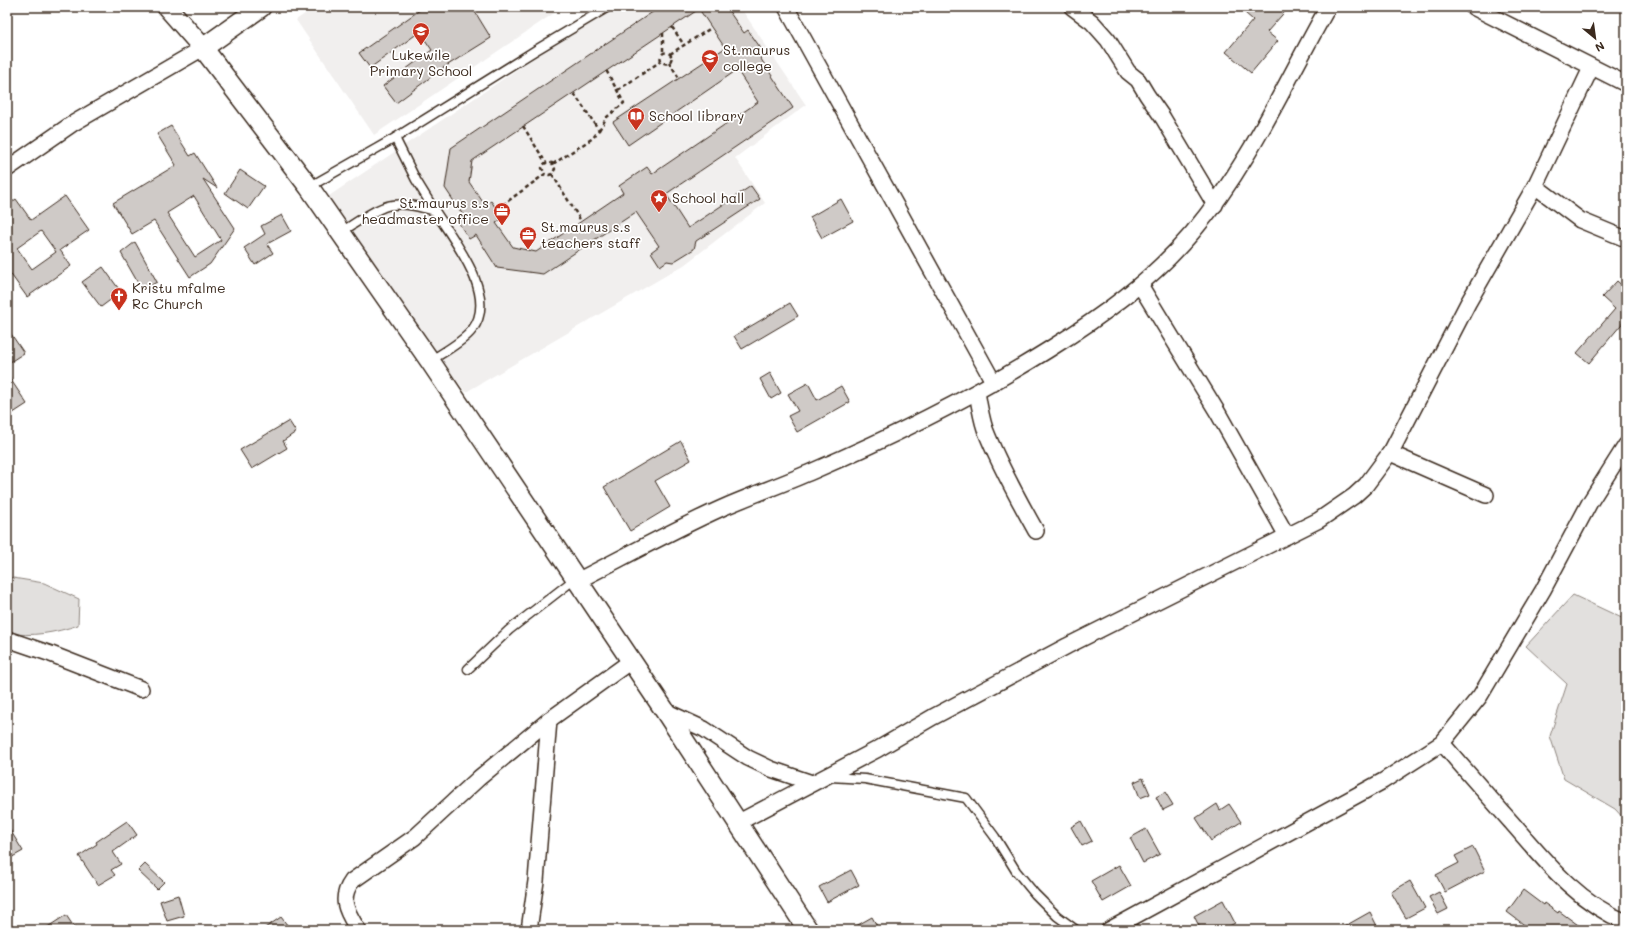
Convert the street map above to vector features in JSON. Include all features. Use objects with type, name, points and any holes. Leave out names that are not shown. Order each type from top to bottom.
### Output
[{"type":"street","points":[[166,7],[203,48],[309,187],[430,361],[739,822],[805,929]]},
{"type":"street","points":[[7,169],[72,124],[203,48],[261,7]]},
{"type":"street","points":[[786,7],[994,383]]},
{"type":"street","points":[[1072,7],[1092,22],[1108,40],[1122,64],[1138,80],[1146,95],[1163,118],[1215,206]]},
{"type":"street","points":[[577,579],[722,508],[841,458],[933,416],[994,383],[1086,326],[1140,285],[1189,236],[1215,206],[1283,94],[1328,7]]},
{"type":"street","points":[[1473,7],[1626,84]]},
{"type":"street","points":[[739,822],[1060,650],[1319,520],[1354,496],[1366,485],[1390,453],[1468,303],[1535,186],[1592,68]]},
{"type":"street","points":[[1535,186],[1580,220],[1626,239]]},
{"type":"street","points":[[1140,285],[1218,413],[1287,536]]},
{"type":"street","points":[[976,392],[985,428],[1000,461],[1036,531]]},
{"type":"street","points":[[1109,930],[1383,781],[1442,743],[1480,696],[1543,590],[1590,502],[1626,445]]},
{"type":"street","points":[[1390,453],[1486,495]]},
{"type":"street","points":[[7,639],[141,689]]},
{"type":"street","points":[[358,930],[346,908],[345,896],[348,886],[352,882],[415,837],[479,778],[549,720],[631,661]]},
{"type":"street","points":[[665,711],[704,729],[748,758],[771,769],[819,780]]},
{"type":"street","points":[[529,930],[536,881],[549,720]]},
{"type":"street","points":[[1442,743],[1555,872],[1580,894],[1620,924]]},
{"type":"lane","points":[[309,187],[395,138],[608,7]]},
{"type":"lane","points":[[395,138],[416,180],[468,264],[478,285],[481,301],[479,319],[471,331],[430,361]]},
{"type":"lane","points":[[340,233],[373,213],[391,205],[419,207],[435,212]]},
{"type":"lane","points":[[468,669],[509,630],[577,579]]},
{"type":"lane","points":[[819,780],[866,779],[966,798],[995,837],[1016,871],[1035,894],[1057,916],[1076,930]]},
{"type":"path","points":[[672,27],[684,45]]},
{"type":"path","points":[[663,53],[668,52],[670,54],[711,28]]},
{"type":"path","points":[[661,61],[660,56],[663,53],[663,33]]},
{"type":"path","points":[[670,54],[671,59],[669,62],[679,78]]},
{"type":"path","points":[[661,61],[665,63],[669,62]]},
{"type":"path","points":[[618,90],[661,61]]},
{"type":"path","points":[[546,163],[550,162],[553,164],[593,138],[607,117],[624,103],[606,70]]},
{"type":"path","points":[[573,92],[598,130]]},
{"type":"path","points":[[523,126],[546,163]]},
{"type":"path","points":[[545,174],[542,168],[546,163]]},
{"type":"path","points":[[552,174],[555,169],[553,164]]},
{"type":"path","points":[[497,209],[545,174],[552,174]]},
{"type":"path","points":[[552,174],[581,221]]},
{"type":"shaded area","points":[[315,7],[563,7],[374,135],[296,20]]},
{"type":"shaded area","points":[[610,7],[740,7],[806,105],[735,158],[765,203],[684,265],[466,392],[368,269],[326,198]]},
{"type":"shaded area","points":[[7,577],[44,583],[79,599],[78,625],[43,634],[25,635],[7,633]]},
{"type":"shaded area","points":[[1573,595],[1626,620],[1626,821],[1615,809],[1564,779],[1550,736],[1567,684],[1526,646]]},
{"type":"building","points":[[424,7],[472,7],[491,38],[443,68],[396,103],[383,86],[432,50],[421,34],[419,35],[418,33],[370,68],[359,53]]},
{"type":"building","points":[[660,7],[726,7],[744,33],[748,30],[762,50],[757,53],[793,108],[666,194],[688,228],[751,186],[760,199],[696,241],[694,249],[673,262],[667,261],[660,266],[651,252],[659,246],[636,212],[543,274],[497,268],[476,235],[469,239],[458,222],[465,218],[445,188],[451,148]],"holes":[[[699,9],[725,48],[613,122],[628,145],[737,70],[758,102],[652,174],[647,167],[619,186],[623,193],[536,252],[513,247],[496,223],[503,218],[491,201],[485,205],[469,182],[472,161]]]},
{"type":"building","points":[[1251,7],[1289,7],[1267,32],[1278,41],[1251,73],[1226,52],[1253,20],[1245,13]]},
{"type":"building","points":[[171,126],[190,156],[195,153],[217,188],[203,179],[235,228],[210,264],[190,277],[154,221],[132,234],[113,203],[176,165],[157,134]],"holes":[[[194,196],[221,240],[195,257],[167,213]]]},
{"type":"building","points":[[240,170],[264,186],[248,209],[225,193]]},
{"type":"building","points":[[65,196],[89,230],[60,250],[71,266],[27,297],[7,269],[7,206],[16,199],[31,220]],"holes":[[[41,231],[56,252],[32,269],[17,248]]]},
{"type":"building","points":[[841,199],[853,221],[822,238],[810,217]]},
{"type":"building","points":[[282,215],[291,231],[267,244],[273,253],[255,265],[244,248],[265,234],[261,226]]},
{"type":"building","points":[[135,242],[157,282],[142,290],[121,253]]},
{"type":"building","points":[[103,267],[121,292],[101,307],[82,282]]},
{"type":"building","points":[[1617,281],[1626,289],[1626,319],[1589,363],[1577,353],[1615,309],[1602,297]]},
{"type":"building","points":[[790,303],[798,316],[742,349],[734,336]]},
{"type":"building","points":[[7,328],[24,353],[7,364]]},
{"type":"building","points":[[770,373],[781,393],[771,399],[760,379]]},
{"type":"building","points":[[7,374],[27,404],[7,417]]},
{"type":"building","points":[[808,383],[817,400],[841,386],[850,402],[797,432],[788,416],[798,411],[788,394]]},
{"type":"building","points":[[289,421],[296,432],[283,441],[287,448],[252,469],[240,450]]},
{"type":"building","points":[[681,441],[691,460],[655,481],[670,507],[630,531],[604,487]]},
{"type":"building","points":[[1143,778],[1150,794],[1140,798],[1134,782]]},
{"type":"building","points":[[1165,792],[1173,805],[1163,810],[1156,797]]},
{"type":"building","points":[[1217,804],[1220,810],[1229,804],[1241,822],[1211,841],[1196,818]]},
{"type":"building","points":[[127,821],[137,835],[113,852],[121,864],[111,870],[115,875],[98,885],[79,856],[97,844],[96,842]]},
{"type":"building","points":[[1081,821],[1092,841],[1082,846],[1071,827]]},
{"type":"building","points":[[7,825],[23,851],[7,860]]},
{"type":"building","points":[[1146,829],[1160,854],[1143,863],[1130,838]]},
{"type":"building","points":[[1473,847],[1485,871],[1445,892],[1436,875],[1459,863],[1455,856]]},
{"type":"building","points":[[145,864],[164,882],[157,889],[138,871]]},
{"type":"building","points":[[1119,865],[1131,886],[1103,902],[1091,881]]},
{"type":"building","points":[[851,870],[859,885],[827,902],[819,887]]},
{"type":"building","points":[[1410,881],[1425,908],[1406,918],[1391,892]]},
{"type":"building","points":[[1523,890],[1543,905],[1544,903],[1558,913],[1559,911],[1585,930],[1531,930],[1507,912]]},
{"type":"building","points":[[1439,892],[1448,909],[1438,914],[1429,897]]},
{"type":"building","points":[[178,895],[184,916],[167,921],[160,901]]},
{"type":"building","points":[[1223,900],[1235,923],[1222,930],[1201,930],[1194,916]]},
{"type":"building","points":[[1370,912],[1379,930],[1338,930]]},
{"type":"building","points":[[66,915],[76,930],[43,930]]},
{"type":"building","points":[[281,917],[291,930],[262,930]]},
{"type":"building","points":[[872,917],[877,926],[870,930],[849,930]]},
{"type":"place","name":"Lukewile Primary School","points":[[421,46]]},
{"type":"place","name":"St.maurus college","points":[[710,73]]},
{"type":"place","name":"School library","points":[[636,131]]},
{"type":"place","name":"School hall","points":[[659,213]]},
{"type":"place","name":"St.maurus s.s headmaster office","points":[[502,226]]},
{"type":"place","name":"St.maurus s.s teachers staff","points":[[528,250]]},
{"type":"place","name":"Kristu mfalme Rc Church","points":[[119,311]]}]
